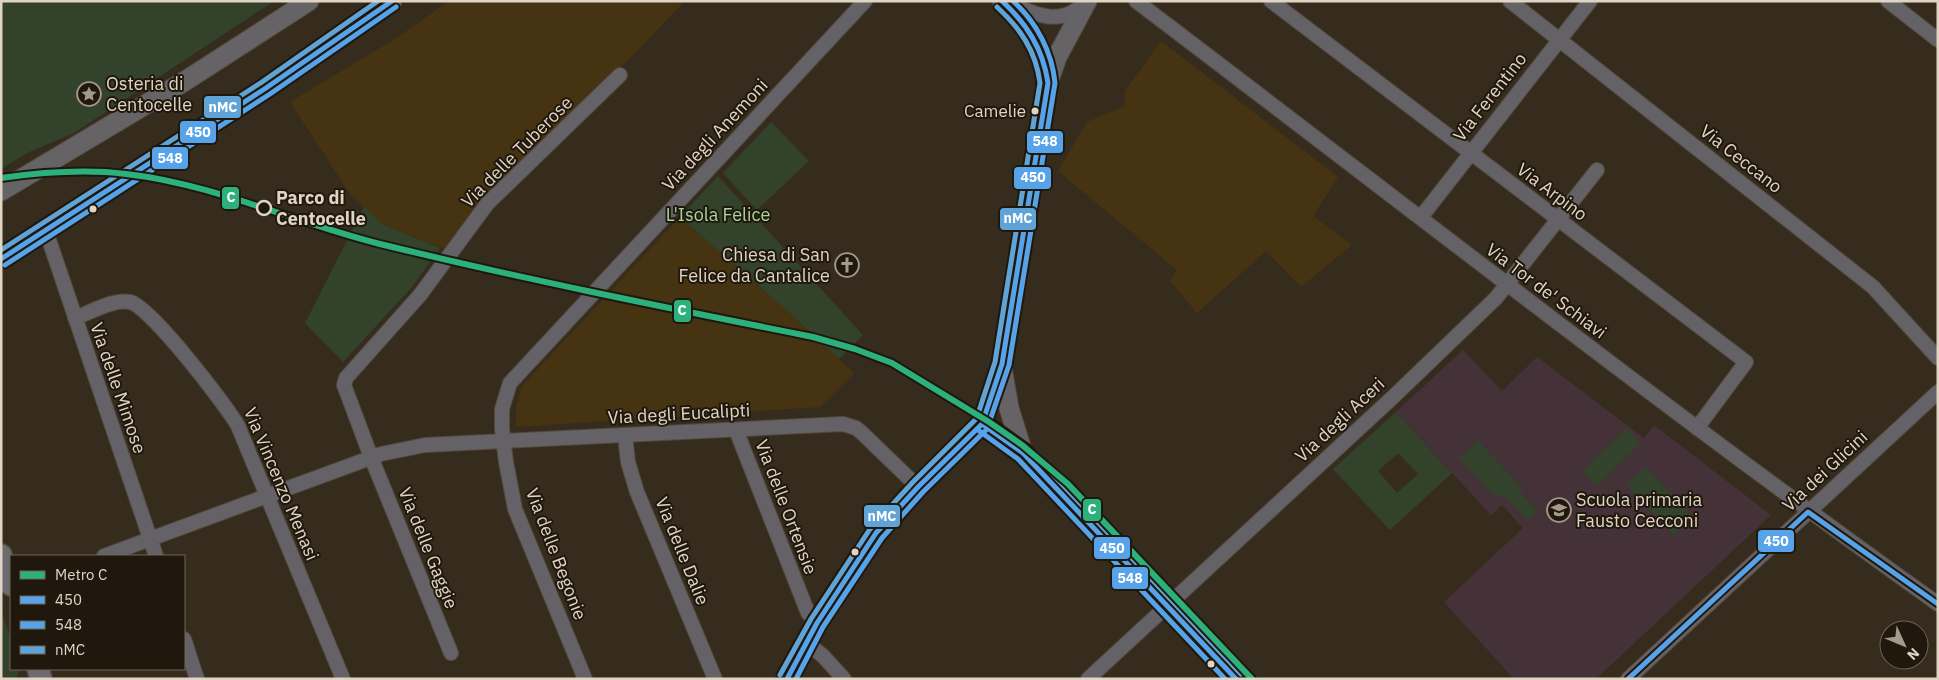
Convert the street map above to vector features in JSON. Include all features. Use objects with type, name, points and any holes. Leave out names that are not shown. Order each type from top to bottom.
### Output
[{"type":"main road","points":[[1,555],[10,582]]},
{"type":"street","points":[[1,192],[186,80],[308,1]]},
{"type":"street","points":[[1,259],[287,74],[392,1]]},
{"type":"street","name":"Via degli Anemoni","points":[[502,441],[502,409],[506,393],[515,376],[865,1]]},
{"type":"street","points":[[1002,1],[1020,18],[1032,34],[1042,55],[1048,83]]},
{"type":"street","points":[[1006,1],[1036,14],[1053,18],[1068,16],[1084,6]]},
{"type":"street","name":"Via Tor de' Schiavi","points":[[1136,1],[1421,217],[1507,286],[1808,512],[1938,604]]},
{"type":"street","name":"Via Arpino","points":[[1271,1],[1746,362],[1697,428]]},
{"type":"street","name":"Via Ceccano","points":[[1510,1],[1873,287],[1938,358]]},
{"type":"street","name":"Via Ferentino","points":[[1421,217],[1590,1]]},
{"type":"street","points":[[1888,1],[1938,40]]},
{"type":"street","points":[[787,679],[817,623],[868,544],[918,487],[982,424],[1002,364],[1048,83],[1057,57],[1084,6]]},
{"type":"street","name":"Via delle Tuberose","points":[[371,457],[344,385],[346,378],[420,295],[487,204],[620,75]]},
{"type":"street","name":"Via degli Aceri","points":[[1088,679],[1392,398],[1507,286],[1596,170]]},
{"type":"street","name":"Via delle Mimose","points":[[46,231],[156,555]]},
{"type":"street","name":"Via Vincenzo Menasi","points":[[75,318],[122,302],[136,304],[147,312],[217,394],[231,413],[343,679]]},
{"type":"street","points":[[1002,364],[1009,408],[1023,453]]},
{"type":"street","name":"Via dei Glicini","points":[[1633,677],[1938,392]]},
{"type":"street","name":"Via degli Eucalipti","points":[[107,555],[391,450],[425,445],[843,424],[856,428],[918,487]]},
{"type":"street","points":[[982,424],[1023,453],[1236,679]]},
{"type":"street","name":"Via delle Ortensie","points":[[736,430],[808,613],[817,623]]},
{"type":"street","name":"Via delle Dalie","points":[[625,434],[628,462],[637,492],[714,679]]},
{"type":"street","name":"Via delle Begonie","points":[[502,441],[515,509],[585,679]]},
{"type":"street","name":"Via delle Gaggie","points":[[371,457],[451,653]]},
{"type":"street","points":[[185,642],[197,679]]},
{"type":"street","points":[[807,643],[823,656],[844,679]]},
{"type":"shaded area","points":[[449,1],[685,1],[631,57],[482,197],[444,249],[382,224],[350,194],[290,102],[395,39]]},
{"type":"shaded area","points":[[1161,41],[1338,177],[1313,216],[1352,245],[1301,287],[1266,251],[1197,313],[1170,281],[1177,270],[1058,171],[1087,122],[1125,106],[1125,91]]},
{"type":"shaded area","points":[[680,217],[783,307],[854,373],[820,407],[516,427],[516,407],[522,386]]},
{"type":"shaded area","name":"Scuola primaria Fausto Cecconi","points":[[1463,350],[1502,391],[1537,357],[1644,438],[1654,425],[1771,515],[1596,679],[1514,679],[1444,602],[1523,528],[1502,505],[1491,515],[1396,412]]},
{"type":"green space","points":[[1,1],[274,1],[74,133],[27,153],[1,169]]},
{"type":"green space","points":[[771,122],[809,161],[757,210],[723,173]]},
{"type":"green space","name":"L'Isola Felice","points":[[718,176],[863,335],[839,359],[680,217]]},
{"type":"green space","points":[[364,207],[382,224],[440,248],[412,287],[343,362],[305,323]]},
{"type":"green space","points":[[1396,412],[1452,473],[1390,530],[1333,469]],"holes":[[[1398,453],[1418,474],[1397,493],[1378,471]]]},
{"type":"green space","points":[[1626,428],[1641,443],[1597,486],[1582,471]]},
{"type":"green space","points":[[1478,440],[1523,489],[1520,492],[1538,512],[1530,519],[1524,516],[1505,497],[1492,494],[1459,458]]},
{"type":"green space","points":[[1646,467],[1692,516],[1672,537],[1671,532],[1627,485]]},
{"type":"green space","points":[[1,610],[10,636],[10,670],[20,670],[16,679],[1,679]]},
{"type":"metro line","name":"C","points":[[1,178],[80,171],[111,172],[159,179],[223,195],[317,226],[380,244],[542,281],[813,337],[855,349],[892,363],[989,422],[1022,445],[1068,484],[1252,679]]},
{"type":"transit line","name":"nMC","points":[[1,250],[262,82],[378,1]]},
{"type":"transit line","name":"450","points":[[1,259],[266,88],[392,1]]},
{"type":"transit line","name":"450","points":[[787,679],[817,623],[876,533],[918,487],[982,424],[1002,364],[1048,83],[1038,48],[1026,28],[1002,1]]},
{"type":"transit line","name":"548","points":[[796,679],[823,627],[882,538],[923,492],[987,429],[1009,365],[1055,83],[1051,60],[1042,39],[1036,28],[1013,1]]},
{"type":"transit line","name":"548","points":[[5,265],[270,94],[396,7]]},
{"type":"transit line","name":"nMC","points":[[780,675],[811,619],[870,529],[913,482],[976,419],[995,362],[1040,83],[1035,61],[1026,41],[1013,23],[997,7]]},
{"type":"transit line","name":"nMC","points":[[986,418],[1028,448],[1241,674]]},
{"type":"transit line","name":"450","points":[[982,424],[1023,453],[1236,679]]},
{"type":"transit line","name":"548","points":[[978,430],[1018,459],[1225,679]]},
{"type":"transit line","name":"450","points":[[1628,679],[1808,512],[1938,604]]},
{"type":"place","name":"Osteria di Centocelle","points":[[89,94]]},
{"type":"place","name":"Camelie","points":[[1035,111]]},
{"type":"place","name":"Parco di Centocelle","points":[[264,208]]},
{"type":"place","name":"Chiesa di San Felice da Cantalice","points":[[847,265]]},
{"type":"place","name":"Scuola primaria Fausto Cecconi","points":[[1559,510]]}]
